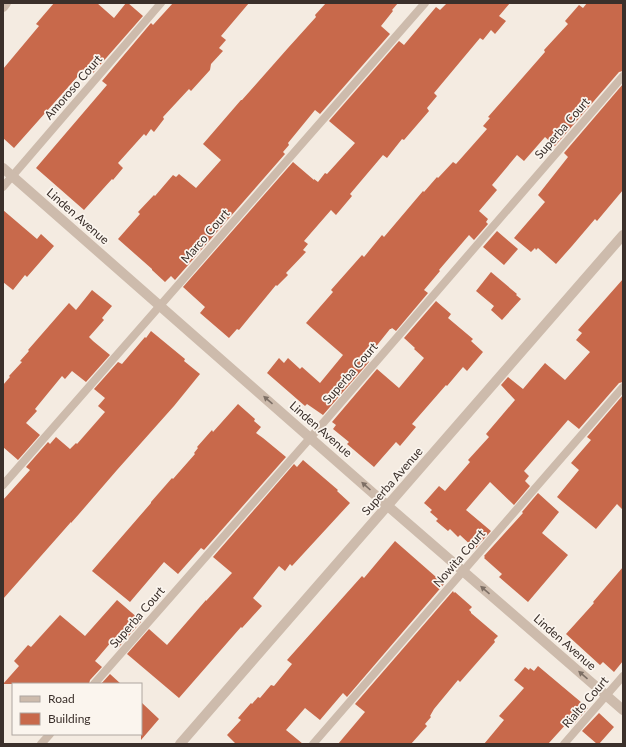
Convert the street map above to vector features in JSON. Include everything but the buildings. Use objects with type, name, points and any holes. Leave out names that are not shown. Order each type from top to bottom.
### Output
[{"type":"street","points":[[3,7],[6,3]]},
{"type":"street","name":"Linden Avenue","points":[[3,168],[623,710]]},
{"type":"street","name":"Superba Avenue","points":[[180,744],[623,235]]},
{"type":"lane","name":"Amoroso Court","points":[[3,187],[161,3]]},
{"type":"lane","name":"Marco Court","points":[[3,485],[425,3]]},
{"type":"lane","name":"Superba Court","points":[[95,683],[311,437],[623,76]]},
{"type":"lane","name":"Nowita Court","points":[[313,744],[623,388]]},
{"type":"lane","name":"Rialto Court","points":[[564,744],[623,676]]},
{"type":"lane","points":[[41,744],[49,735]]}]
